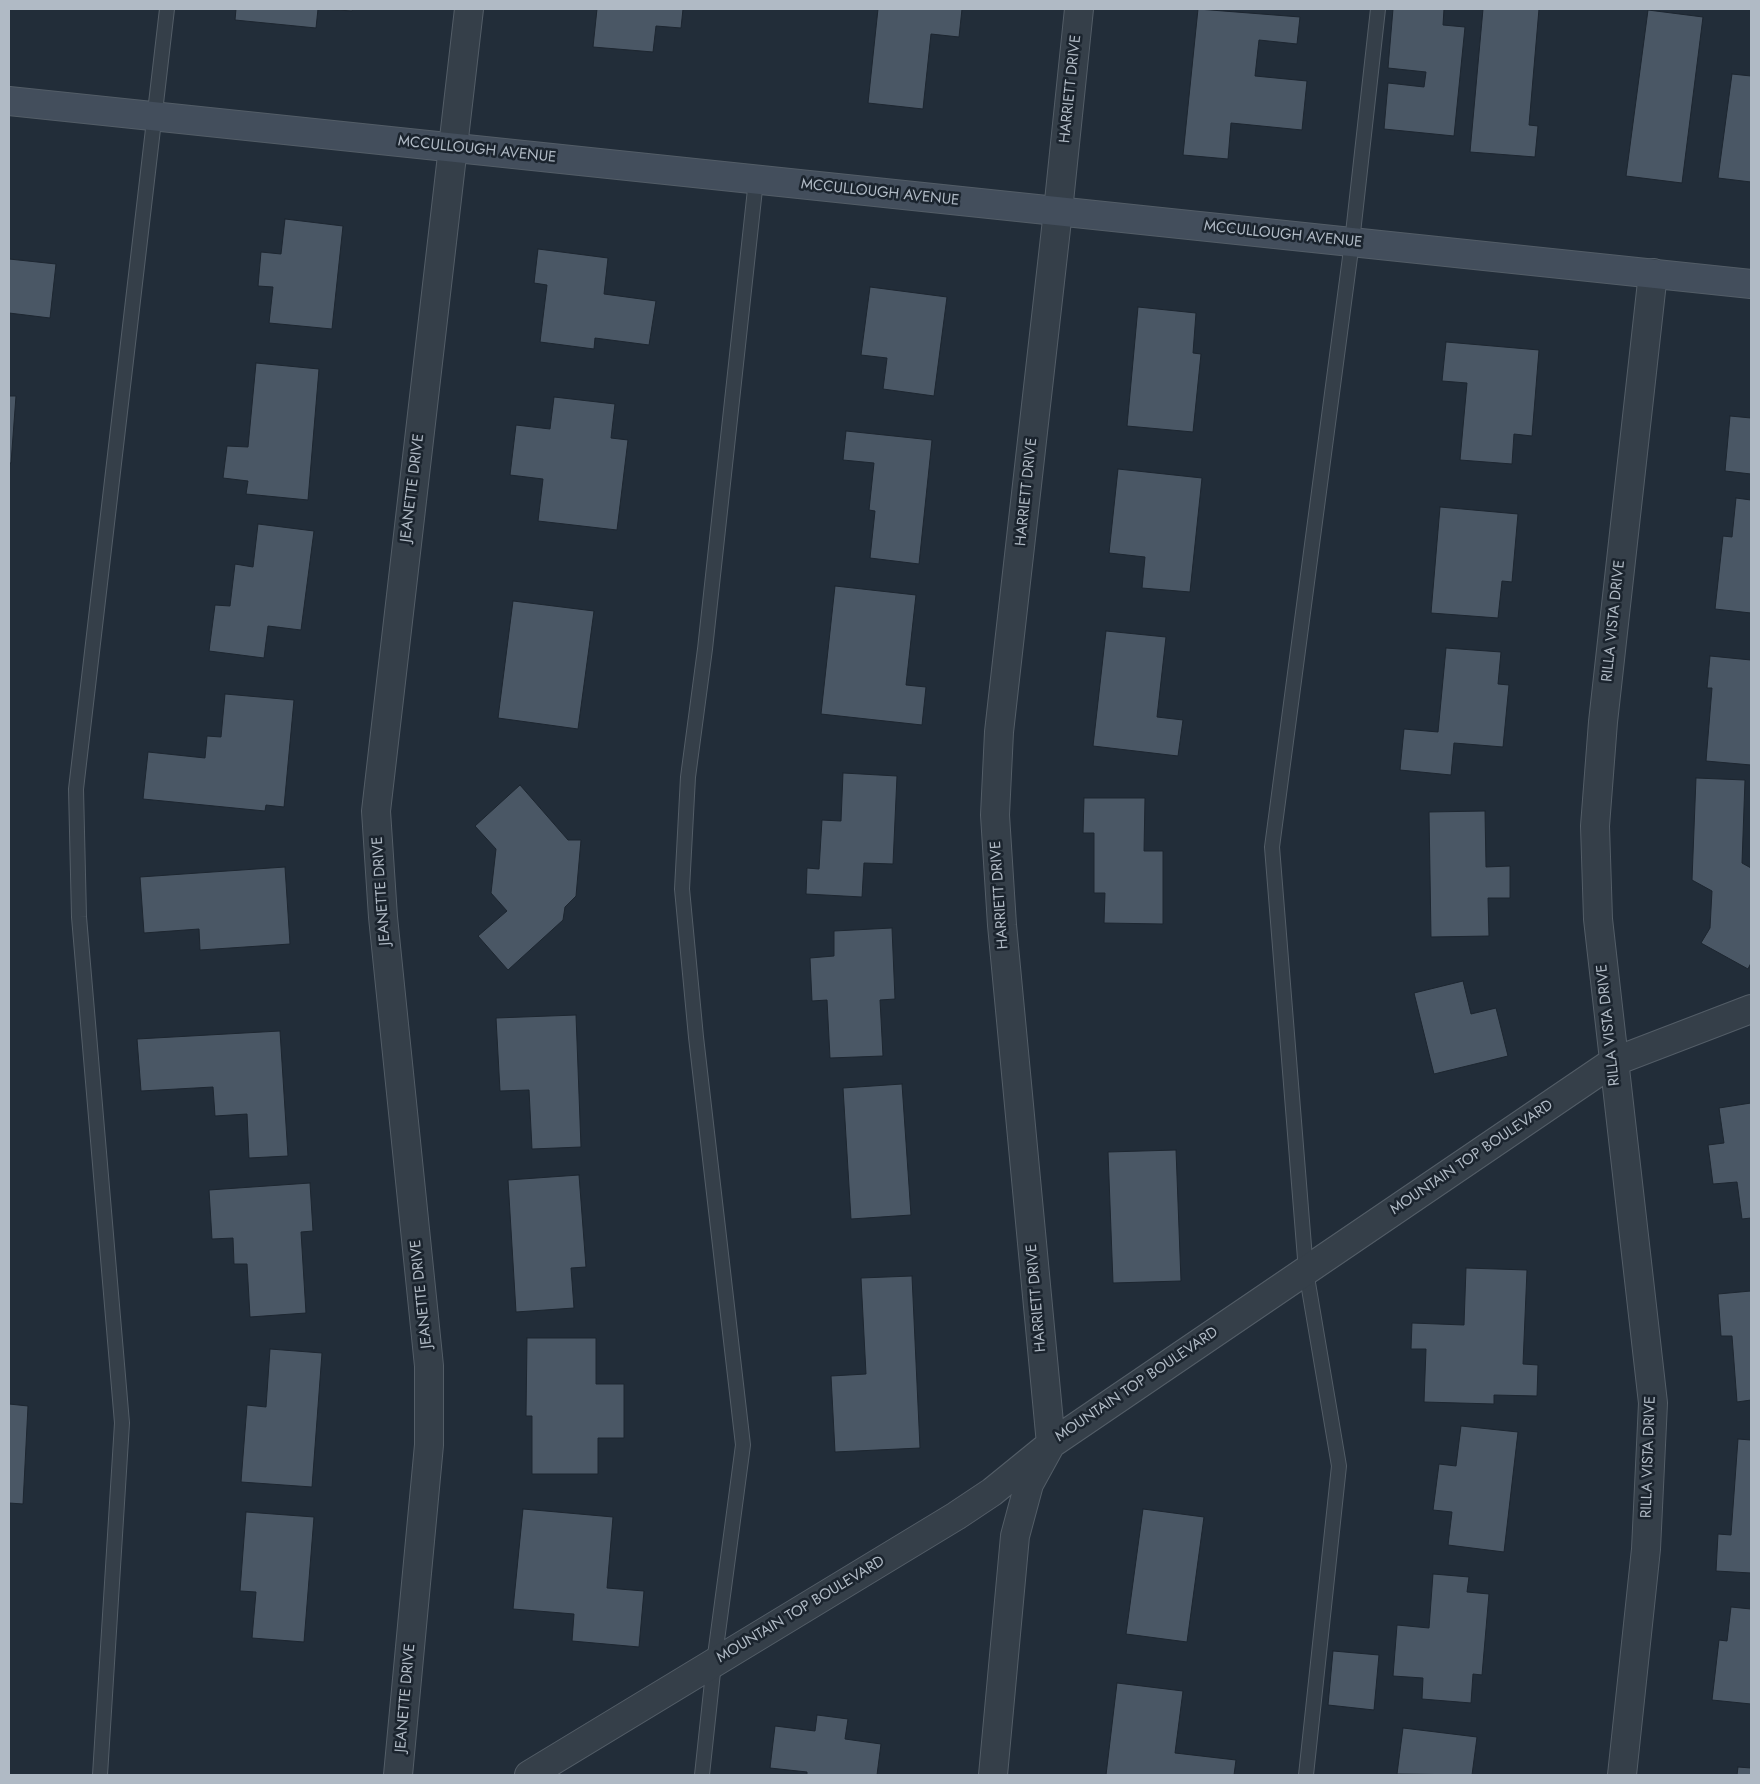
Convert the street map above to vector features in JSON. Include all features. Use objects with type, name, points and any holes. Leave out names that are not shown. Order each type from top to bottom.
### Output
[{"type":"main road","name":"MCCULLOUGH AVENUE","points":[[9,101],[1751,284]]},
{"type":"street","name":"JEANETTE DRIVE","points":[[398,1775],[429,1445],[429,1366],[383,917],[376,811],[469,9]]},
{"type":"street","name":"HARRIETT DRIVE","points":[[1051,1444],[1002,925],[995,815],[1000,732],[1079,9]]},
{"type":"street","name":"RILLA VISTA DRIVE","points":[[1622,1775],[1646,1549],[1653,1403],[1598,919],[1595,826],[1604,712],[1653,274]]},
{"type":"street","name":"MOUNTAIN TOP BOULEVARD","points":[[529,1775],[956,1516],[992,1492],[1051,1444],[1613,1062],[1751,1009]]},
{"type":"street","points":[[993,1775],[1015,1536],[1029,1484],[1051,1444]]},
{"type":"lane","points":[[100,1775],[122,1422],[79,917],[76,790],[156,117],[167,9]]},
{"type":"lane","points":[[1306,1775],[1339,1466],[1306,1271],[1272,847],[1352,242],[1378,9]]},
{"type":"lane","points":[[702,1775],[714,1663],[743,1445],[696,1037],[682,889],[688,777],[705,649],[756,180]]},
{"type":"building","points":[[236,9],[318,9],[316,28],[235,20]]},
{"type":"building","points":[[323,9],[353,9],[352,11]]},
{"type":"building","points":[[597,9],[683,9],[681,28],[656,26],[653,52],[593,47]]},
{"type":"building","points":[[878,9],[962,9],[959,37],[931,34],[923,109],[868,103]]},
{"type":"building","points":[[1198,9],[1300,17],[1297,44],[1259,40],[1255,76],[1307,81],[1302,130],[1231,123],[1228,159],[1183,155]]},
{"type":"building","points":[[1393,9],[1444,9],[1443,25],[1465,27],[1454,136],[1384,129],[1388,83],[1424,87],[1426,72],[1388,68]]},
{"type":"building","points":[[1483,9],[1539,9],[1529,125],[1538,126],[1535,157],[1470,152]]},
{"type":"building","points":[[1648,10],[1703,17],[1682,183],[1626,176]]},
{"type":"building","points":[[1732,74],[1751,76],[1751,182],[1718,178]]},
{"type":"building","points":[[285,219],[343,226],[332,329],[269,323],[273,287],[258,286],[261,252],[281,254]]},
{"type":"building","points":[[538,249],[608,258],[604,294],[656,301],[649,345],[595,338],[594,349],[540,342],[547,285],[534,283]]},
{"type":"building","points":[[9,259],[56,264],[50,318],[9,313]]},
{"type":"building","points":[[870,287],[947,297],[934,396],[883,389],[887,358],[861,355]]},
{"type":"building","points":[[1138,307],[1196,313],[1193,353],[1201,354],[1193,432],[1127,426]]},
{"type":"building","points":[[1446,342],[1539,350],[1532,436],[1514,434],[1512,464],[1460,460],[1467,383],[1442,381]]},
{"type":"building","points":[[256,363],[319,369],[308,500],[246,494],[248,481],[223,478],[227,446],[248,447]]},
{"type":"building","points":[[9,396],[16,396],[11,463],[9,463]]},
{"type":"building","points":[[554,397],[615,404],[611,438],[628,440],[617,530],[538,521],[543,479],[510,475],[516,425],[550,429]]},
{"type":"building","points":[[1730,416],[1751,418],[1751,474],[1725,471]]},
{"type":"building","points":[[846,431],[932,440],[919,564],[870,558],[875,511],[869,510],[874,463],[843,460]]},
{"type":"building","points":[[1118,469],[1202,478],[1190,592],[1142,588],[1145,557],[1109,553]]},
{"type":"building","points":[[1736,498],[1751,500],[1751,613],[1715,609],[1723,536],[1732,537]]},
{"type":"building","points":[[1440,507],[1518,514],[1512,582],[1502,581],[1498,618],[1431,613]]},
{"type":"building","points":[[258,524],[314,531],[301,630],[268,626],[264,658],[209,651],[215,605],[230,606],[235,564],[253,567]]},
{"type":"building","points":[[835,586],[916,595],[906,685],[926,687],[922,725],[821,714]]},
{"type":"building","points":[[513,601],[594,611],[578,729],[498,718]]},
{"type":"building","points":[[1106,631],[1166,637],[1157,717],[1183,720],[1178,756],[1093,746]]},
{"type":"building","points":[[1446,648],[1501,652],[1498,684],[1509,685],[1503,747],[1454,743],[1451,775],[1400,770],[1404,729],[1438,732]]},
{"type":"building","points":[[1710,656],[1751,660],[1751,765],[1706,761],[1712,688],[1707,688]]},
{"type":"building","points":[[225,694],[294,700],[284,807],[266,805],[265,811],[143,799],[148,752],[205,758],[207,736],[221,737]]},
{"type":"building","points":[[843,773],[897,776],[893,864],[864,863],[862,897],[806,894],[807,868],[819,869],[822,820],[841,821]]},
{"type":"building","points":[[1696,778],[1745,780],[1742,863],[1751,868],[1751,963],[1748,969],[1701,943],[1710,928],[1712,891],[1692,880]]},
{"type":"building","points":[[520,785],[568,840],[581,840],[576,896],[565,907],[563,920],[508,970],[478,936],[507,911],[491,893],[496,849],[475,826]]},
{"type":"building","points":[[1084,798],[1145,798],[1144,851],[1163,851],[1163,924],[1104,923],[1105,893],[1094,893],[1094,833],[1083,833]]},
{"type":"building","points":[[1485,811],[1486,867],[1510,866],[1510,898],[1488,898],[1489,936],[1431,937],[1429,812]]},
{"type":"building","points":[[285,867],[290,944],[200,950],[199,929],[144,933],[140,877]]},
{"type":"building","points":[[892,928],[895,999],[880,1000],[883,1056],[830,1058],[827,1000],[812,1001],[810,958],[834,956],[834,931]]},
{"type":"building","points":[[1463,981],[1471,1014],[1496,1008],[1508,1056],[1434,1074],[1414,993]]},
{"type":"building","points":[[576,1015],[581,1147],[532,1149],[529,1090],[500,1091],[496,1018]]},
{"type":"building","points":[[280,1031],[288,1156],[249,1158],[247,1114],[215,1116],[213,1087],[141,1091],[137,1039]]},
{"type":"building","points":[[902,1084],[911,1215],[851,1219],[843,1088]]},
{"type":"building","points":[[1751,1103],[1751,1218],[1742,1219],[1737,1182],[1713,1184],[1708,1145],[1724,1143],[1719,1108]]},
{"type":"building","points":[[1176,1150],[1181,1281],[1113,1283],[1108,1152]]},
{"type":"building","points":[[579,1175],[586,1267],[571,1268],[574,1308],[516,1312],[508,1180]]},
{"type":"building","points":[[310,1183],[313,1231],[301,1232],[306,1313],[250,1317],[247,1264],[234,1264],[233,1238],[212,1239],[209,1190]]},
{"type":"building","points":[[1466,1268],[1527,1270],[1523,1364],[1538,1365],[1537,1396],[1494,1395],[1494,1404],[1424,1402],[1426,1349],[1411,1349],[1412,1323],[1464,1325]]},
{"type":"building","points":[[912,1276],[920,1448],[835,1452],[831,1376],[866,1374],[861,1278]]},
{"type":"building","points":[[1751,1291],[1751,1400],[1737,1402],[1732,1336],[1721,1336],[1718,1294]]},
{"type":"building","points":[[527,1338],[596,1338],[596,1384],[624,1384],[624,1438],[598,1438],[598,1474],[532,1474],[532,1416],[526,1416]]},
{"type":"building","points":[[270,1349],[322,1353],[312,1487],[241,1482],[247,1405],[266,1407]]},
{"type":"building","points":[[9,1404],[28,1406],[23,1504],[9,1503]]},
{"type":"building","points":[[1461,1426],[1518,1432],[1504,1552],[1448,1545],[1452,1512],[1433,1510],[1439,1464],[1456,1466]]},
{"type":"building","points":[[1738,1439],[1751,1440],[1751,1573],[1716,1571],[1718,1534],[1731,1535]]},
{"type":"building","points":[[523,1509],[613,1517],[607,1588],[644,1591],[639,1647],[572,1641],[574,1614],[513,1609]]},
{"type":"building","points":[[1143,1509],[1204,1517],[1187,1642],[1126,1634]]},
{"type":"building","points":[[246,1512],[314,1517],[304,1642],[252,1638],[256,1592],[240,1591]]},
{"type":"building","points":[[1433,1574],[1469,1577],[1467,1592],[1489,1594],[1482,1675],[1473,1674],[1471,1703],[1422,1699],[1423,1678],[1393,1676],[1397,1625],[1429,1628]]},
{"type":"building","points":[[1731,1607],[1751,1609],[1751,1704],[1712,1700],[1719,1640],[1727,1641]]},
{"type":"building","points":[[1333,1651],[1379,1655],[1374,1710],[1328,1705]]},
{"type":"building","points":[[1117,1683],[1183,1691],[1175,1753],[1236,1760],[1234,1775],[1106,1775]]},
{"type":"building","points":[[817,1715],[848,1719],[845,1739],[881,1744],[877,1775],[807,1775],[807,1772],[770,1768],[775,1726],[815,1731]]},
{"type":"building","points":[[1403,1728],[1477,1737],[1472,1775],[1397,1774]]},
{"type":"building","points":[[1738,1767],[1751,1768],[1751,1775],[1737,1775]]}]
